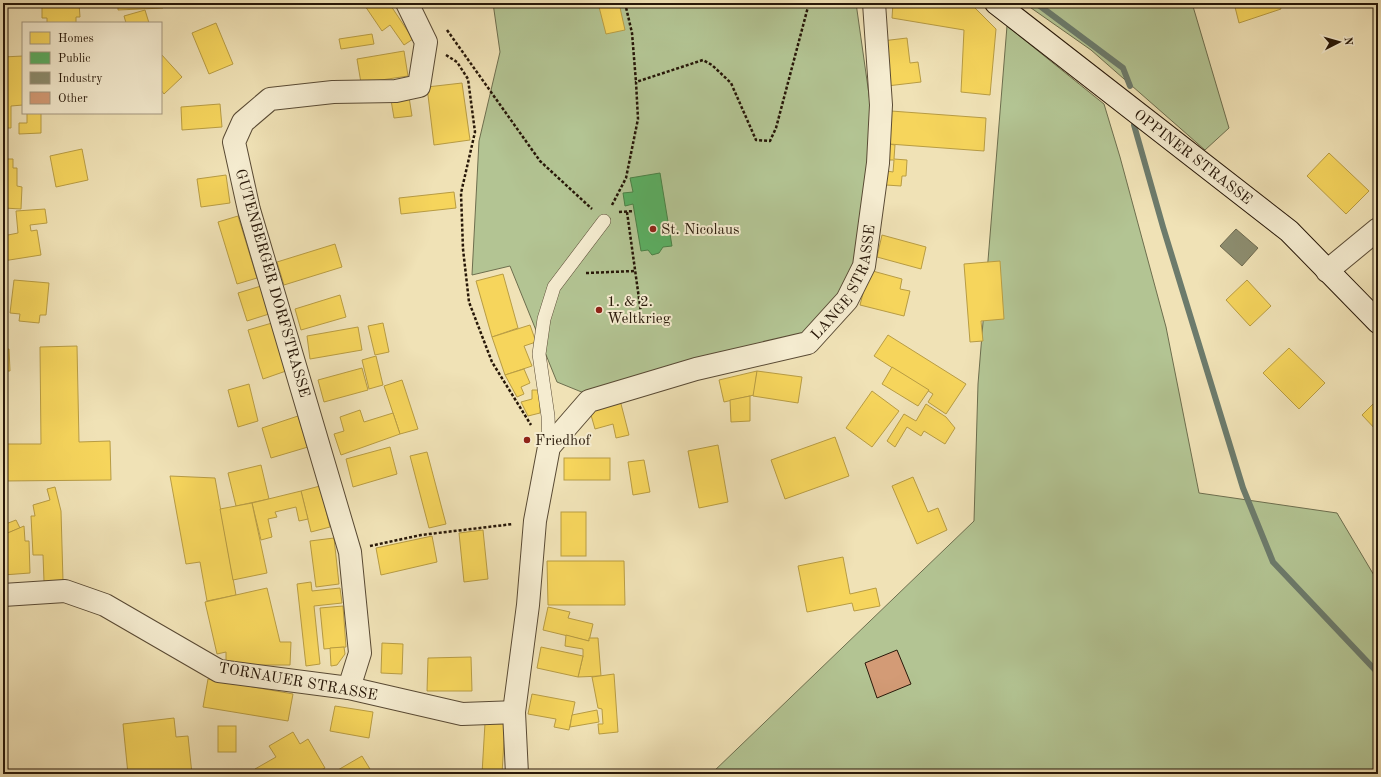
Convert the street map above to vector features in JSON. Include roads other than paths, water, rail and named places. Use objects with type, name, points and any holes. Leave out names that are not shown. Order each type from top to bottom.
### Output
[{"type":"street","name":"GUTENBERGER DORFSTRASSE","points":[[349,688],[360,653],[350,552],[249,210],[234,142],[243,122],[270,99],[333,92],[396,91],[418,86],[426,42],[407,3]]},
{"type":"street","name":"LANGE STRASSE","points":[[549,446],[589,401],[696,369],[808,343],[847,300],[864,266],[878,163],[881,105],[874,3]]},
{"type":"street","name":"OPPINER STRASSE","points":[[996,3],[1289,231],[1378,322]]},
{"type":"street","points":[[1327,271],[1378,229]]},
{"type":"street","points":[[517,774],[514,712],[528,605],[535,521],[549,446]]},
{"type":"street","name":"TORNAUER STRASSE","points":[[3,595],[64,591],[105,605],[220,671],[349,688],[462,714],[514,712]]},
{"type":"lane","points":[[549,446],[548,416],[539,354],[546,312],[554,287],[606,217]]},
{"type":"waterway","points":[[1036,3],[1123,68],[1130,86]]},
{"type":"waterway","points":[[1134,125],[1163,227],[1243,488],[1273,562],[1378,673]]},
{"type":"place","name":"St. Nicolaus","points":[[653,229]]},
{"type":"place","name":"1. & 2. Weltkrieg","points":[[599,310]]},
{"type":"place","name":"Friedhof","points":[[527,440]]}]
